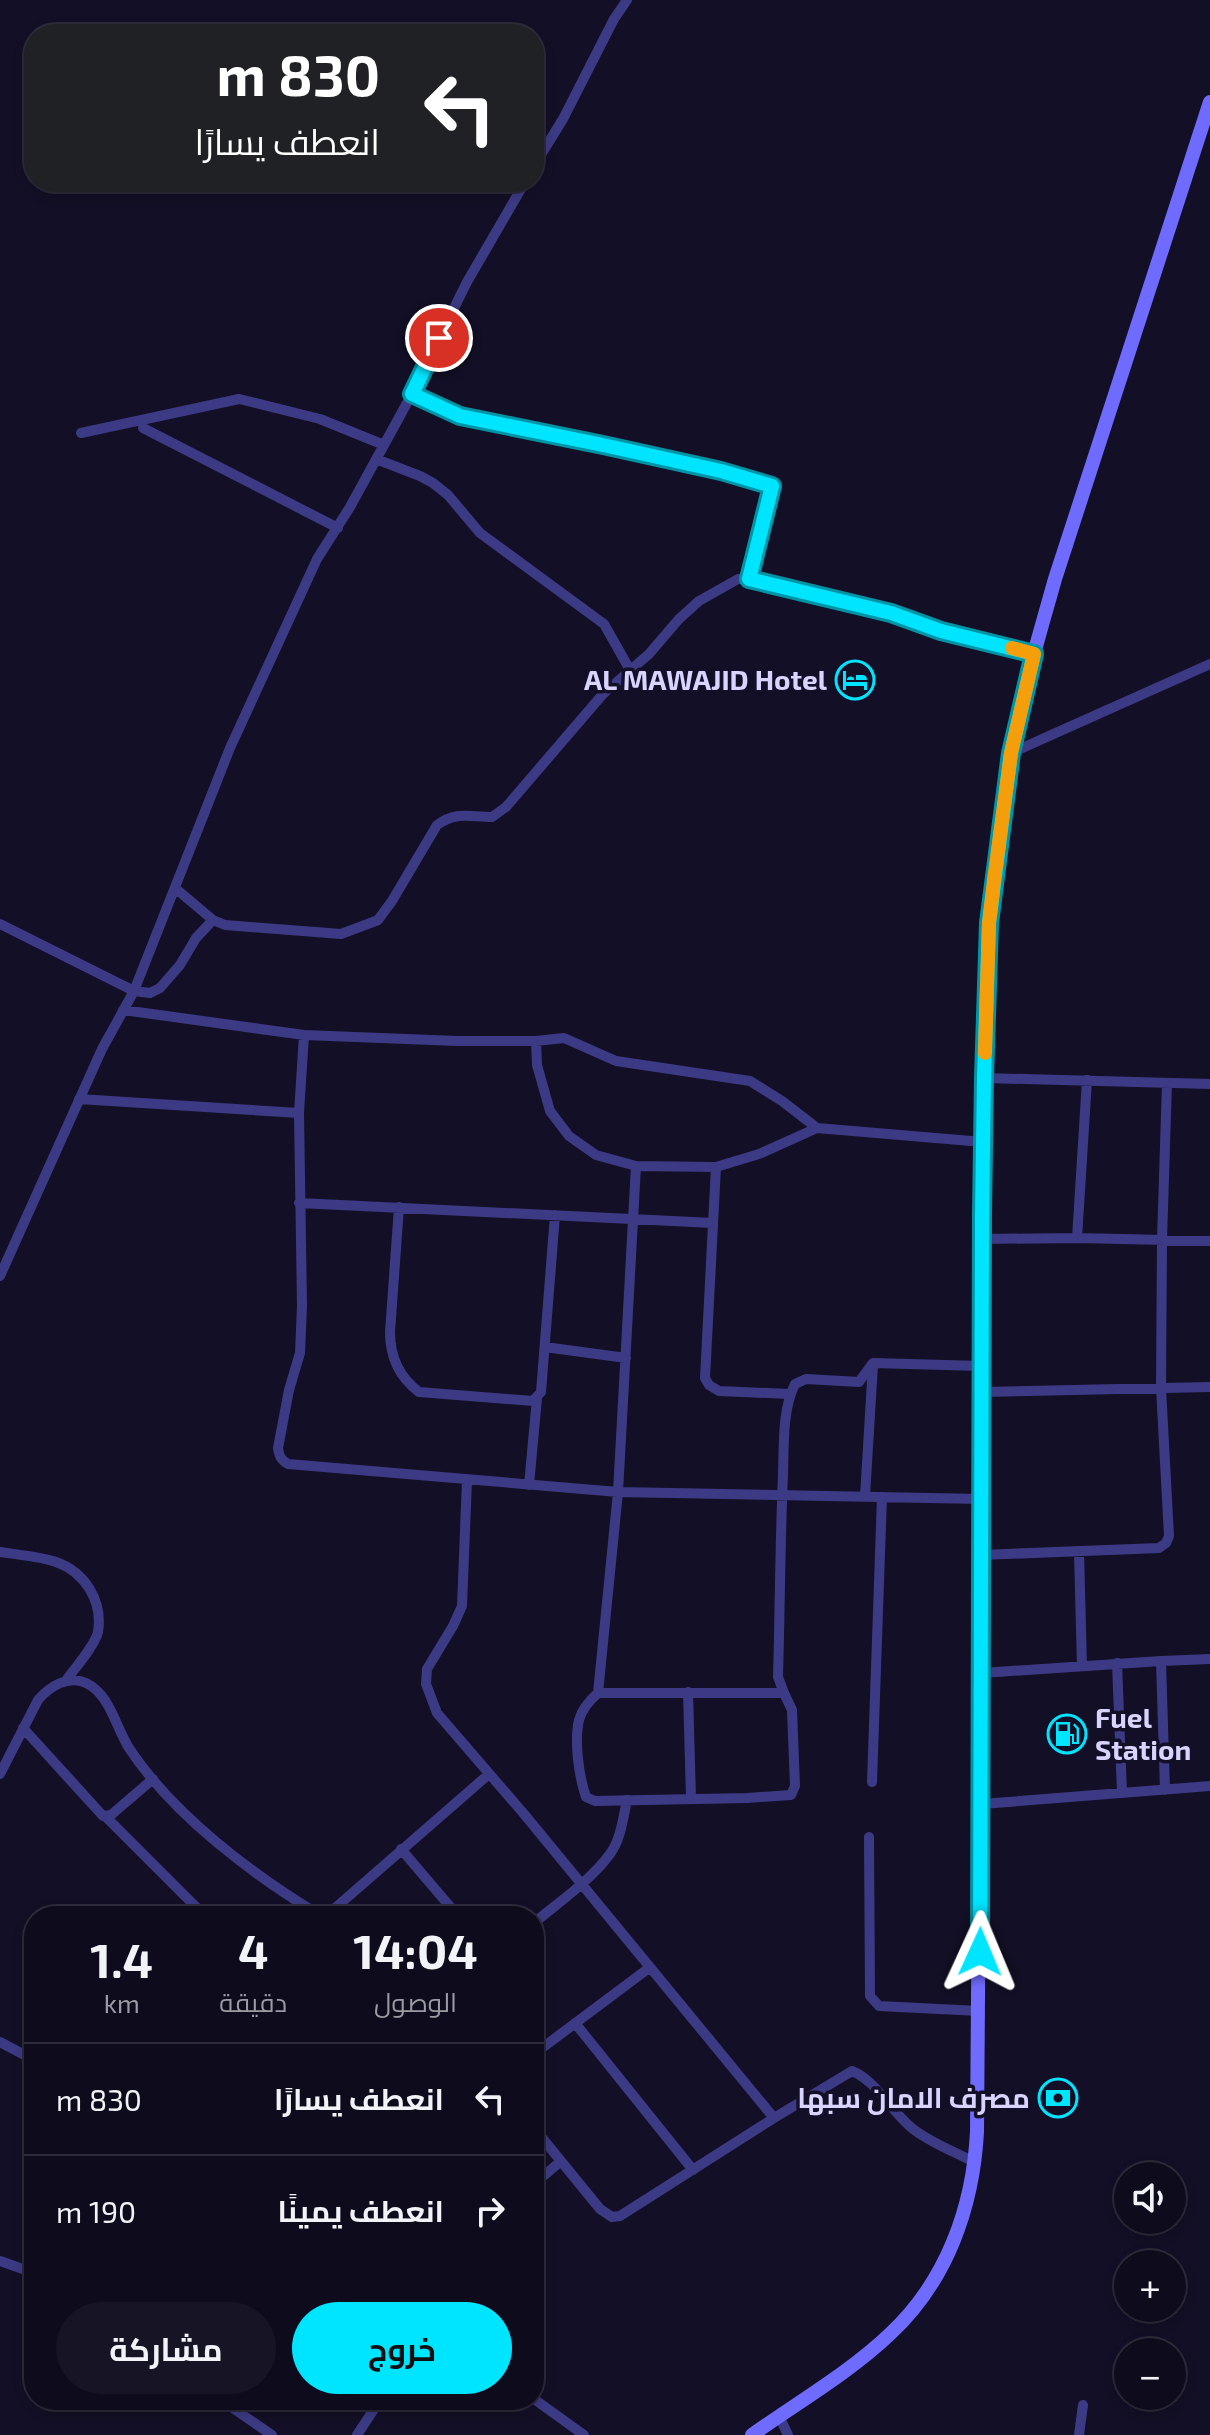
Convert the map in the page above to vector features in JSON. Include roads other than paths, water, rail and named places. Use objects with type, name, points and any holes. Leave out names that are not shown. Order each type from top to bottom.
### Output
[{"type":"street","points":[[544,150],[627,0]]},
{"type":"street","points":[[752,2435],[871,2352],[893,2332],[929,2288],[940,2269],[968,2201],[976,2163],[982,1804],[983,1142],[989,923],[1011,753],[1034,654],[1055,579],[1210,102]]},
{"type":"street","points":[[0,1276],[79,1099],[134,991],[230,748],[317,559],[384,445],[467,282],[519,192]]},
{"type":"street","points":[[412,394],[460,416],[721,471],[772,486],[749,579]]},
{"type":"street","points":[[81,433],[239,399],[320,419],[384,445]]},
{"type":"street","points":[[143,428],[338,528]]},
{"type":"street","points":[[376,459],[433,483],[448,495],[480,533],[604,624],[630,670]]},
{"type":"street","points":[[175,888],[213,920],[225,925],[341,934],[378,920],[437,825],[458,815],[492,817],[506,807],[603,694],[649,654],[699,601],[731,582],[749,579],[891,613],[941,631],[1034,654]]},
{"type":"street","points":[[1011,753],[1210,664]]},
{"type":"street","points":[[0,924],[134,991],[150,993],[160,988],[180,965],[196,938],[213,920]]},
{"type":"street","points":[[123,1010],[304,1035],[457,1041],[564,1038],[616,1061],[750,1081],[817,1128]]},
{"type":"street","points":[[304,1035],[299,1113],[300,1353],[278,1448],[279,1455],[288,1464],[618,1492],[981,1499]]},
{"type":"street","points":[[536,1041],[537,1065],[550,1111],[569,1136],[596,1155],[636,1166],[716,1167],[759,1154],[817,1128],[983,1142]]},
{"type":"street","points":[[984,1078],[1210,1084]]},
{"type":"street","points":[[1077,1238],[1087,1080]]},
{"type":"street","points":[[981,1555],[1159,1548],[1169,1536],[1161,1388],[1167,1083]]},
{"type":"street","points":[[79,1099],[299,1113]]},
{"type":"street","points":[[636,1166],[618,1492],[598,1693],[579,1721],[578,1759],[586,1797],[595,1801],[793,1794],[792,1710],[778,1677],[784,1443],[790,1394],[795,1384],[806,1379],[859,1382],[873,1363]]},
{"type":"street","points":[[716,1167],[705,1378],[709,1385],[719,1391],[790,1394]]},
{"type":"street","points":[[299,1203],[713,1223]]},
{"type":"street","points":[[399,1207],[390,1346],[401,1374],[419,1392],[533,1401],[541,1392],[555,1215]]},
{"type":"street","points":[[982,1239],[1210,1241]]},
{"type":"street","points":[[545,1347],[626,1358]]},
{"type":"street","points":[[873,1363],[982,1366]]},
{"type":"street","points":[[865,1496],[873,1363]]},
{"type":"street","points":[[982,1392],[1210,1387]]},
{"type":"street","points":[[529,1485],[537,1398]]},
{"type":"street","points":[[467,1480],[462,1606],[427,1669],[426,1684],[437,1713],[774,2118]]},
{"type":"street","points":[[872,1782],[882,1497]]},
{"type":"street","points":[[0,1552],[55,1561],[76,1572],[92,1589],[98,1631],[67,1679],[45,1692],[0,1774]]},
{"type":"street","points":[[1079,1552],[1082,1666]]},
{"type":"street","points":[[982,1673],[1210,1659]]},
{"type":"street","points":[[1161,1661],[1165,1790]]},
{"type":"street","points":[[1117,1663],[1122,1793]]},
{"type":"street","points":[[67,1679],[85,1682],[96,1690],[108,1706],[128,1747],[174,1804],[277,1889],[307,1906]]},
{"type":"street","points":[[688,1692],[691,1798]]},
{"type":"street","points":[[598,1693],[784,1693]]},
{"type":"street","points":[[23,1728],[103,1816],[195,1906]]},
{"type":"street","points":[[335,1906],[489,1774]]},
{"type":"street","points":[[106,1817],[153,1779]]},
{"type":"street","points":[[982,1804],[1210,1786]]},
{"type":"street","points":[[544,1914],[611,1853],[620,1833],[627,1800]]},
{"type":"street","points":[[869,1837],[870,1996],[879,2006],[979,2011]]},
{"type":"street","points":[[401,1849],[449,1906]]},
{"type":"street","points":[[544,2046],[649,1968]]},
{"type":"street","points":[[575,2023],[693,2170]]},
{"type":"street","points":[[0,2042],[24,2055]]},
{"type":"street","points":[[544,2140],[600,2209],[612,2217],[620,2216],[852,2071],[858,2073],[913,2129],[976,2163]]},
{"type":"street","points":[[544,2175],[561,2161]]},
{"type":"street","points":[[0,2261],[24,2269]]},
{"type":"street","points":[[1079,2435],[1083,2405]]},
{"type":"street","points":[[544,2406],[584,2435]]},
{"type":"street","points":[[236,2410],[272,2435]]},
{"type":"street","points":[[357,2435],[373,2410]]},
{"type":"street","points":[[779,2416],[788,2435]]},
{"type":"place","name":"AL MAWAJID Hotel","points":[[855,680]]},
{"type":"place","name":"Fuel Station","points":[[1067,1734]]},
{"type":"place","name":"مصرف الامان سبها","points":[[1058,2098]]}]
